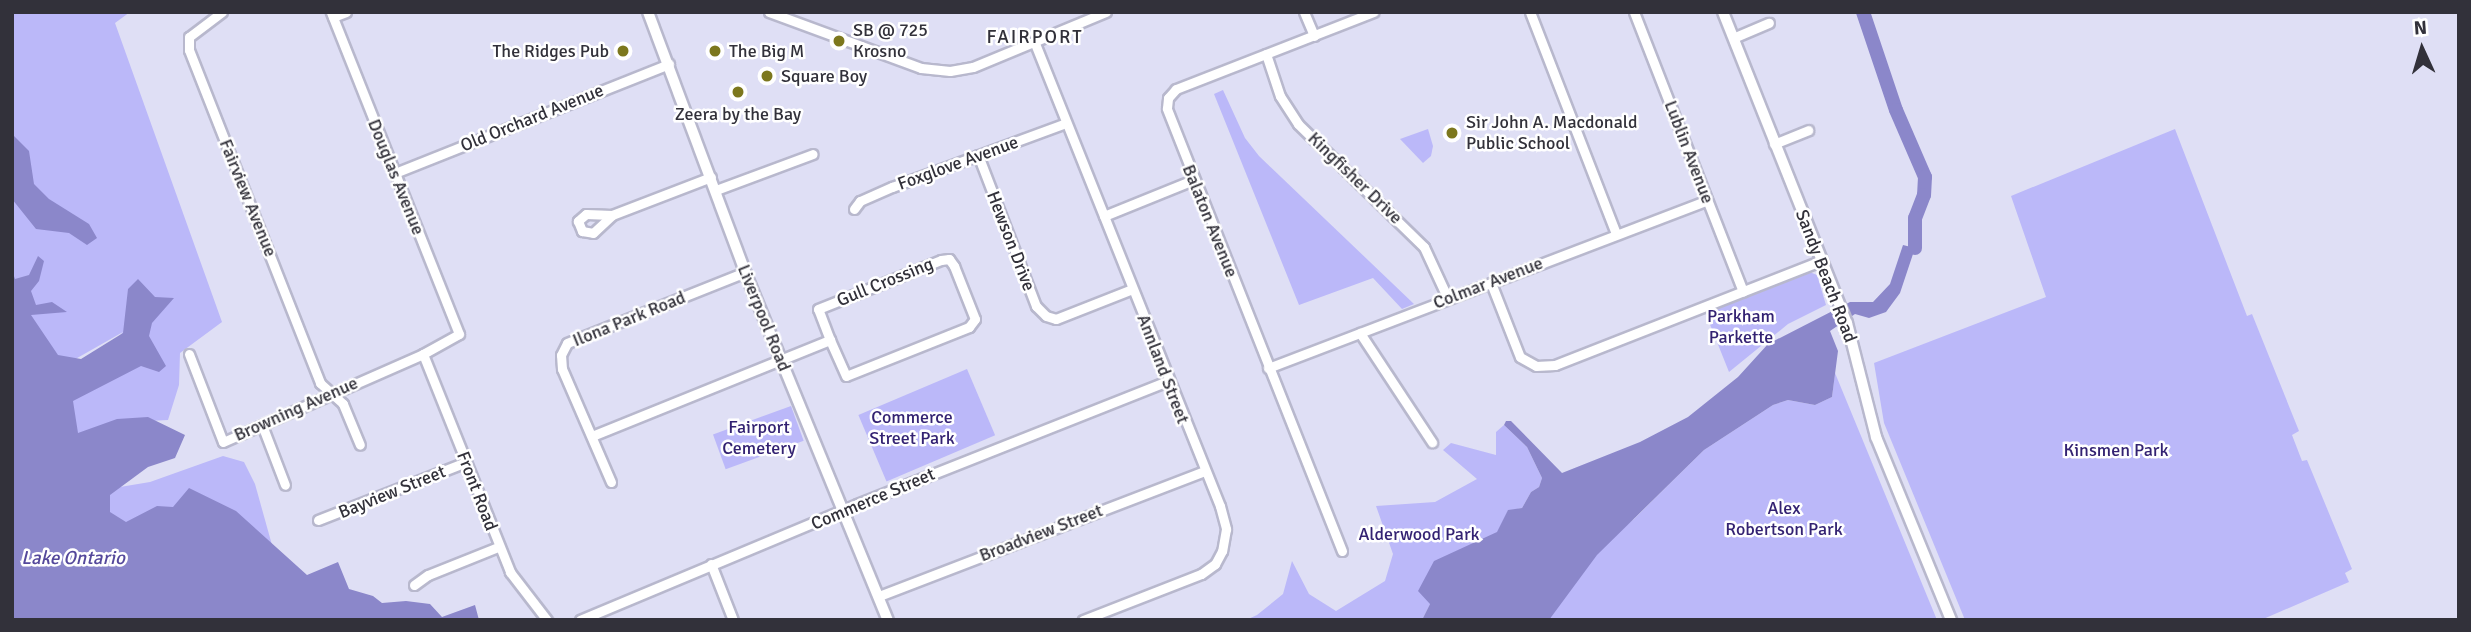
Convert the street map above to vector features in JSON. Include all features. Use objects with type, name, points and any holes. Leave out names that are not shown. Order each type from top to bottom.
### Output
[{"type":"street","name":"Fairview Avenue","points":[[222,12],[189,37],[189,50],[320,383],[333,392]]},
{"type":"street","points":[[332,14],[346,12]]},
{"type":"street","name":"Liverpool Road","points":[[648,12],[712,177],[745,272],[888,620]]},
{"type":"street","points":[[769,12],[921,68],[950,71],[973,68],[1106,12]]},
{"type":"street","points":[[1304,12],[1314,36]]},
{"type":"street","name":"Balaton Avenue","points":[[1342,551],[1193,180],[1167,108],[1168,98],[1176,89],[1374,12]]},
{"type":"street","points":[[1530,12],[1616,234]]},
{"type":"street","name":"Lublin Avenue","points":[[1634,12],[1742,291]]},
{"type":"street","name":"Sandy Beach Road","points":[[1723,12],[1820,261],[1847,323],[1876,437],[1951,620]]},
{"type":"street","name":"Douglas Avenue","points":[[332,14],[456,325],[459,334],[454,339]]},
{"type":"street","points":[[1733,38],[1769,23]]},
{"type":"street","name":"Annland Street","points":[[1034,41],[1220,506],[1226,528],[1222,551],[1215,564],[1201,574],[1083,620]]},
{"type":"street","name":"Kingfisher Drive","points":[[1266,54],[1280,96],[1297,124],[1424,247],[1448,299]]},
{"type":"street","name":"Old Orchard Avenue","points":[[396,173],[668,64]]},
{"type":"street","name":"Foxglove Avenue","points":[[854,209],[860,201],[1066,123]]},
{"type":"street","points":[[1774,144],[1808,130]]},
{"type":"street","points":[[716,190],[813,154]]},
{"type":"street","name":"Hewson Drive","points":[[978,155],[1036,306],[1045,316],[1056,318],[1132,289]]},
{"type":"street","points":[[612,215],[712,177]]},
{"type":"street","points":[[1104,216],[1193,180]]},
{"type":"street","name":"Colmar Avenue","points":[[1268,368],[1707,200]]},
{"type":"street","name":"Gull Crossing","points":[[949,259],[954,265],[975,319],[969,327],[846,376],[830,340],[818,309],[941,260],[949,259]]},
{"type":"street","points":[[1491,283],[1520,357],[1536,366],[1555,365],[1820,261]]},
{"type":"street","name":"Ilona Park Road","points":[[611,482],[562,369],[561,355],[566,343],[745,272]]},
{"type":"street","points":[[1360,333],[1432,442]]},
{"type":"street","name":"Browning Avenue","points":[[189,354],[223,442],[454,339]]},
{"type":"street","points":[[592,436],[830,340]]},
{"type":"street","name":"Front Road","points":[[423,354],[498,547],[520,588],[547,620]]},
{"type":"street","name":"Commerce Street","points":[[580,620],[844,509],[1168,381]]},
{"type":"street","points":[[333,392],[343,404],[360,445]]},
{"type":"street","points":[[262,425],[285,485]]},
{"type":"street","name":"Bayview Street","points":[[318,520],[466,462]]},
{"type":"street","name":"Broadview Street","points":[[879,596],[1204,471]]},
{"type":"street","points":[[414,585],[428,575],[498,547]]},
{"type":"street","points":[[711,564],[733,620]]},
{"type":"green space","points":[[12,12],[130,12],[115,23],[222,322],[180,353],[179,385],[168,420],[148,421],[91,448],[48,415],[123,332],[49,374],[12,275]]},
{"type":"green space","points":[[1223,90],[1245,138],[1259,156],[1414,304],[1402,309],[1373,278],[1299,305],[1214,94]]},
{"type":"green space","points":[[1428,129],[1433,146],[1431,156],[1423,163],[1400,139]]},
{"type":"green space","name":"Kinsmen Park","points":[[2175,129],[2247,316],[2252,314],[2299,431],[2292,435],[2302,461],[2307,460],[2352,569],[2345,573],[2349,582],[2261,620],[1965,620],[1884,423],[1874,363],[2046,297],[2011,196]]},
{"type":"green space","name":"Parkham Parkette","points":[[1807,271],[1817,275],[1826,305],[1788,324],[1729,372],[1705,312]]},
{"type":"green space","name":"Commerce Street Park","points":[[967,369],[995,435],[887,481],[858,415]]},
{"type":"green space","name":"Alex Robertson Park","points":[[1835,373],[1937,620],[1524,620],[1585,558],[1634,519],[1704,450],[1773,405],[1788,400],[1815,405],[1832,397]]},
{"type":"green space","name":"Fairport Cemetery","points":[[791,406],[804,441],[726,469],[713,434]]},
{"type":"green space","name":"Alderwood Park","points":[[1504,425],[1527,447],[1542,478],[1539,487],[1531,492],[1522,508],[1508,511],[1498,532],[1430,604],[1422,620],[1246,620],[1257,615],[1283,594],[1292,561],[1309,594],[1336,611],[1385,581],[1393,554],[1376,506],[1435,502],[1477,479],[1443,450],[1451,443],[1496,455],[1496,432]]},
{"type":"green space","points":[[223,456],[244,462],[255,484],[272,545],[151,543],[78,494],[150,482]]},
{"type":"water","points":[[12,134],[29,151],[34,184],[49,199],[89,224],[97,238],[87,245],[69,233],[36,229],[12,199]]},
{"type":"water","points":[[1903,245],[1915,248],[1900,293],[1886,312],[1869,318],[1855,314],[1830,331],[1838,351],[1832,397],[1815,405],[1788,400],[1773,405],[1704,450],[1597,555],[1549,620],[1422,620],[1430,604],[1418,591],[1434,561],[1497,532],[1508,510],[1522,508],[1531,492],[1539,487],[1542,478],[1527,447],[1504,425],[1506,421],[1511,421],[1562,473],[1640,442],[1688,417],[1738,377],[1768,344],[1850,302],[1873,302],[1890,284]]},
{"type":"water","name":"Lake Ontario","points":[[38,256],[44,261],[39,281],[31,291],[36,305],[52,302],[67,312],[31,315],[58,355],[81,359],[123,333],[128,289],[138,279],[155,297],[174,298],[152,323],[149,336],[166,366],[159,372],[141,366],[73,401],[78,433],[117,419],[148,417],[185,435],[175,458],[148,467],[110,495],[110,512],[126,522],[157,506],[173,507],[189,488],[236,511],[307,575],[338,562],[349,589],[373,596],[382,603],[406,601],[430,604],[442,617],[475,605],[479,620],[12,620],[12,271],[15,279],[29,275]]},
{"type":"waterway","points":[[1863,12],[1896,110],[1925,177],[1924,195],[1915,218],[1915,248]]},
{"type":"place","name":"SB @ 725 Krosno","points":[[839,41]]},
{"type":"place","name":"The Ridges Pub","points":[[623,51]]},
{"type":"place","name":"The Big M","points":[[715,51]]},
{"type":"place","name":"Square Boy","points":[[767,76]]},
{"type":"place","name":"Zeera by the Bay","points":[[738,92]]},
{"type":"place","name":"Sir John A. Macdonald Public School","points":[[1452,133]]},
{"type":"district","name":"FAIRPORT","points":[[1035,38]]}]
